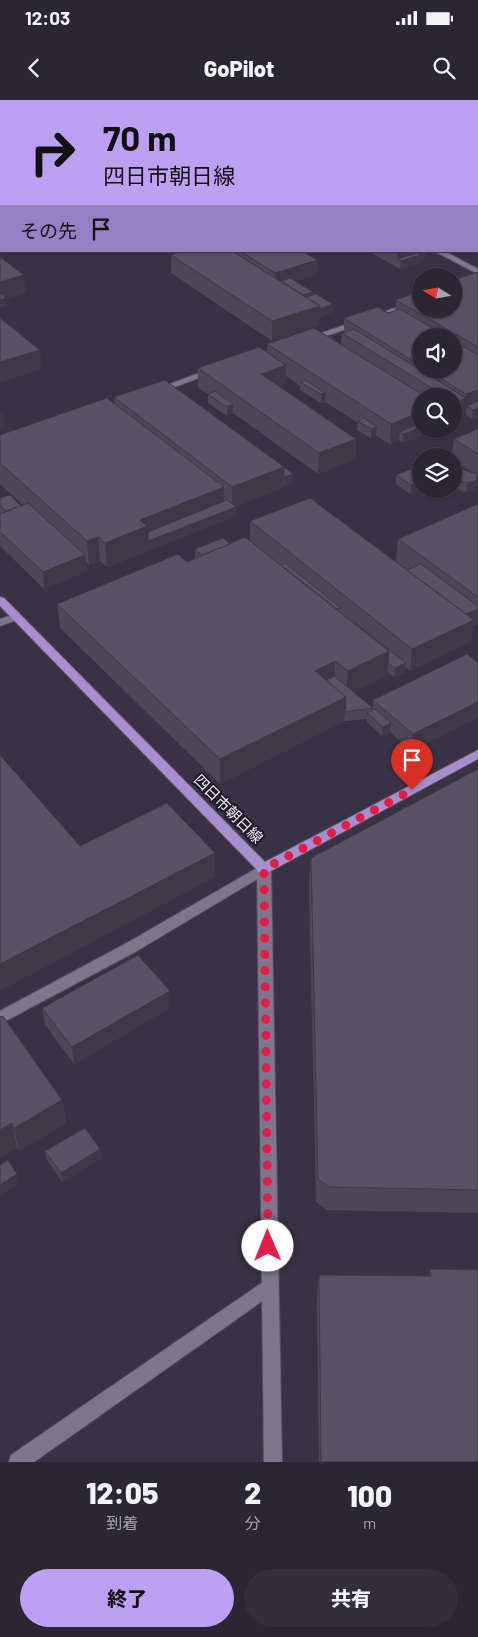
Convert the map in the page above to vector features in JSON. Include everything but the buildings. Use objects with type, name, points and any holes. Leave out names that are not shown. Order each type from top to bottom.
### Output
[{"type":"main road","name":"四日市朝日線","points":[[0,600],[264,869]]},
{"type":"main road","points":[[264,869],[478,754]]},
{"type":"street","points":[[440,252],[478,272]]},
{"type":"street","points":[[300,342],[412,304]]},
{"type":"street","points":[[150,393],[225,368]]},
{"type":"street","points":[[0,623],[16,617]]},
{"type":"street","points":[[0,1018],[130,948],[264,869],[273,1462]]},
{"type":"street","points":[[18,1462],[269,1286]]},
{"type":"route","points":[[268,1246],[264,869],[412,790]]}]
